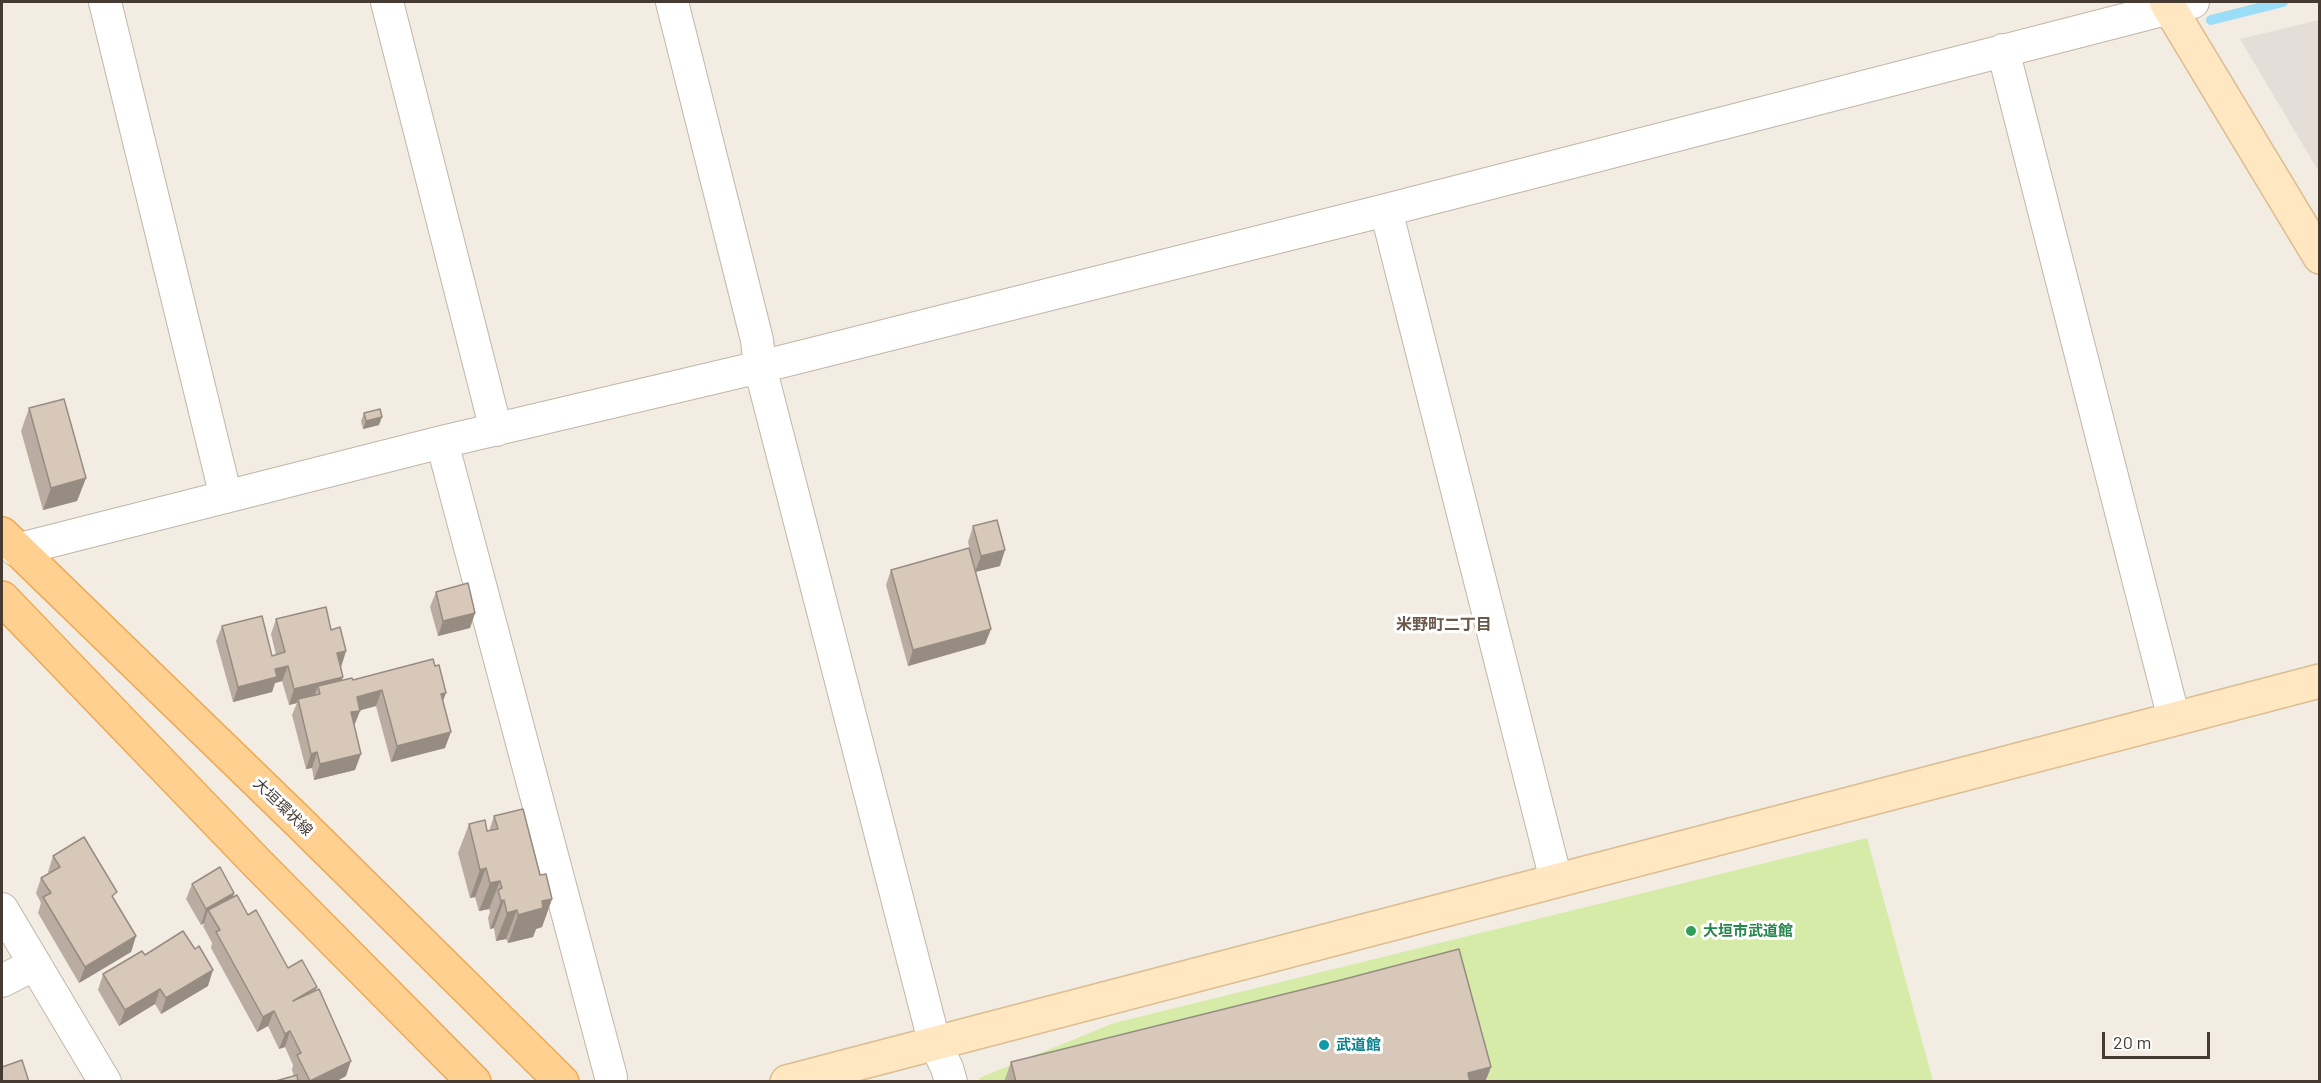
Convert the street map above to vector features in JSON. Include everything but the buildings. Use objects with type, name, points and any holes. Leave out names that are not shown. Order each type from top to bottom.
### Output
[{"type":"main road","name":"大垣環状線","points":[[9,542],[299,822],[562,1082]]},
{"type":"main road","points":[[2,598],[257,863],[474,1082]]},
{"type":"street","points":[[105,2],[226,497]]},
{"type":"street","points":[[387,2],[496,430]]},
{"type":"street","points":[[672,2],[757,340],[760,367],[934,1041],[951,1082]]},
{"type":"street","points":[[9,542],[226,497],[442,442],[760,367],[1386,210],[2176,4],[2319,257]]},
{"type":"street","points":[[2003,50],[2174,719]]},
{"type":"street","points":[[1386,210],[1556,880]]},
{"type":"street","points":[[442,442],[611,1077]]},
{"type":"street","points":[[787,1082],[934,1041],[2319,681]]},
{"type":"street","points":[[2,909],[105,1082]]},
{"type":"street","points":[[2,981],[35,964]]},
{"type":"shaded area","points":[[2320,20],[2319,172],[2240,39]]},
{"type":"green space","name":"大垣市武道館","points":[[1867,838],[1933,1081],[980,1082],[979,1078],[1114,1023]]},
{"type":"waterway","points":[[2211,20],[2283,2]]},
{"type":"place","name":"大垣市武道館","points":[[1691,931]]},
{"type":"place","name":"武道館","points":[[1324,1045]]},
{"type":"district","name":"米野町二丁目","points":[[1444,625]]}]
